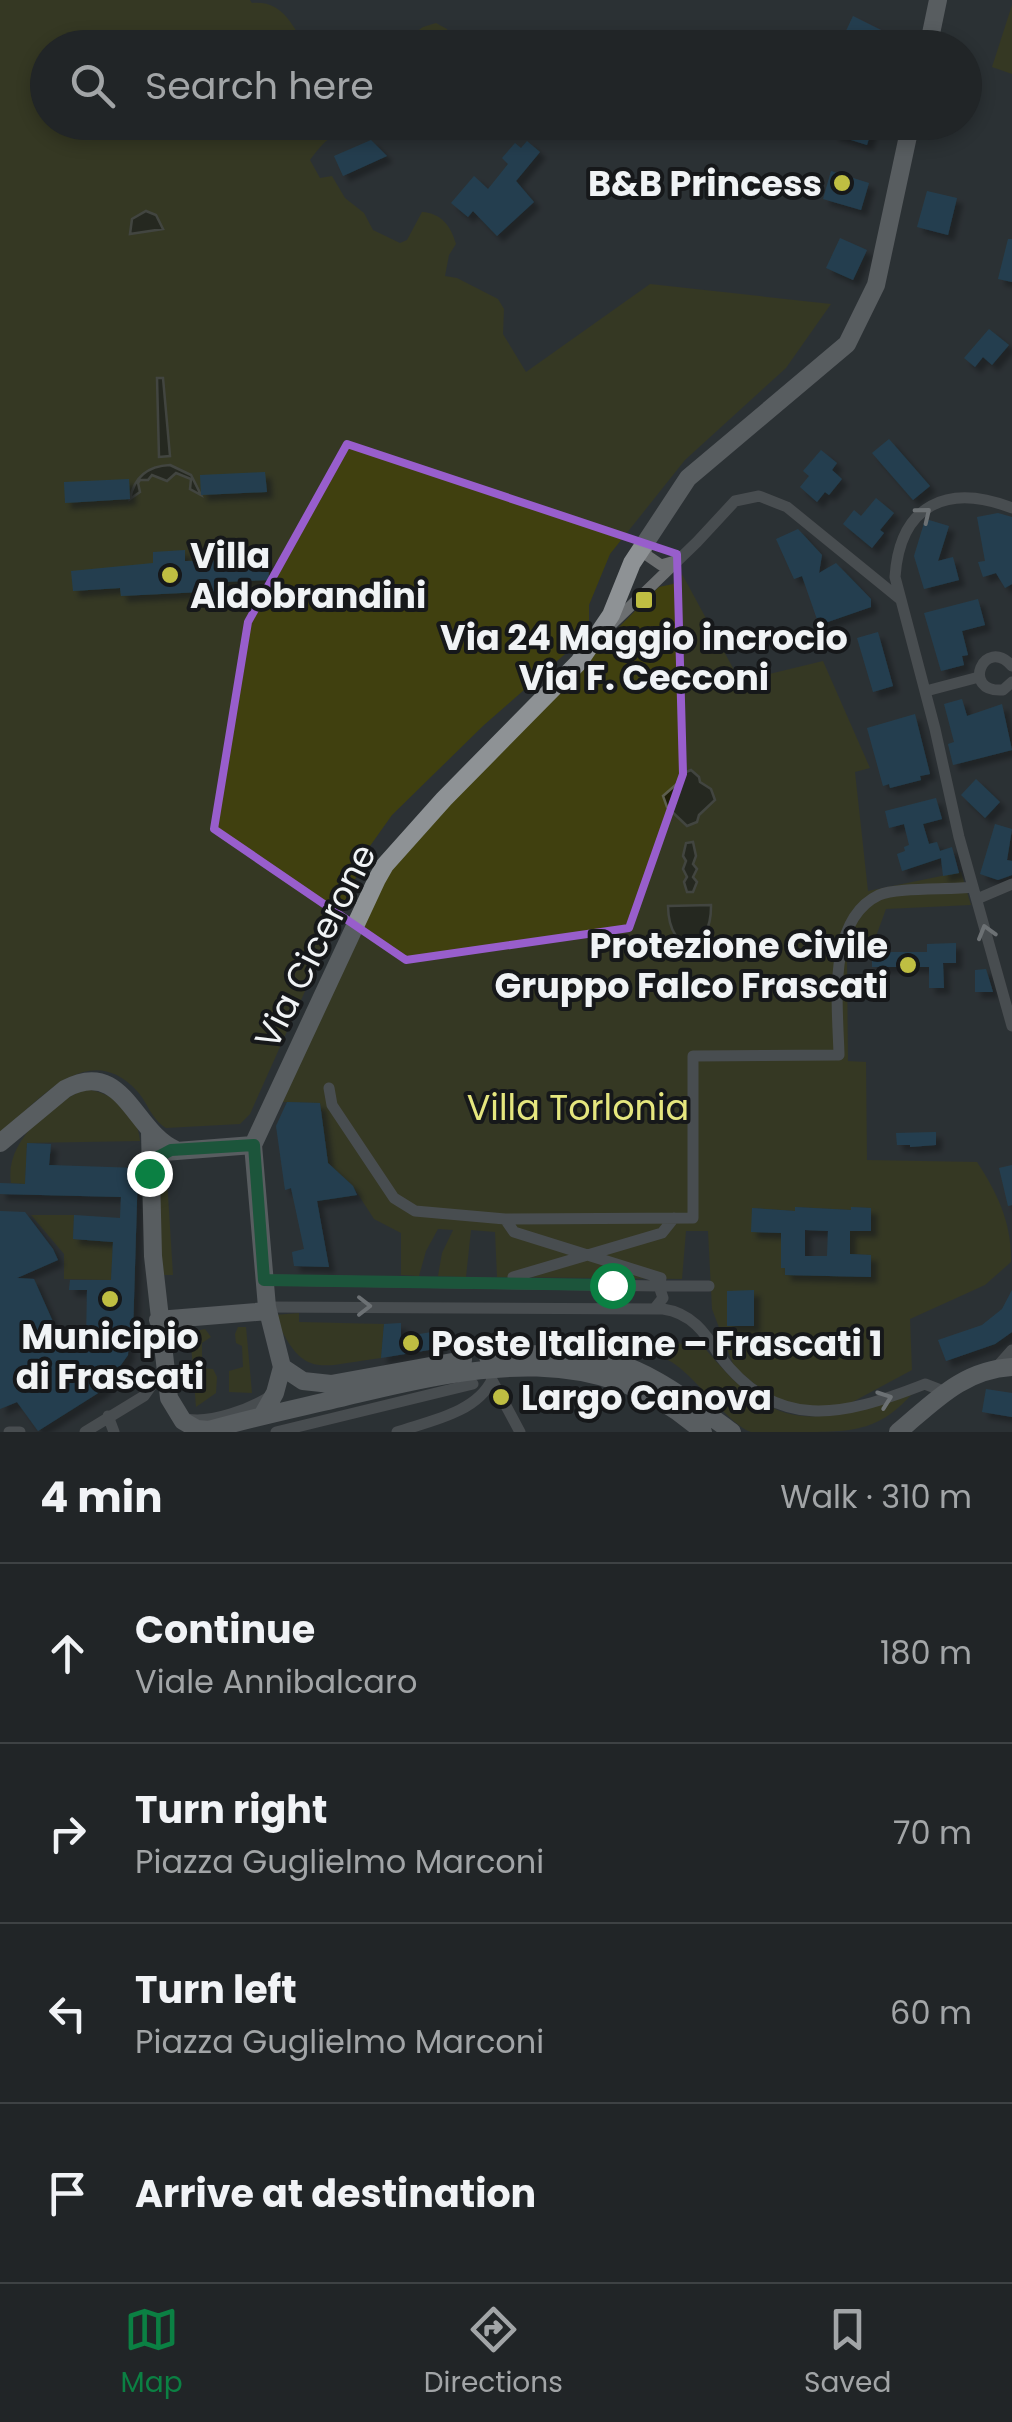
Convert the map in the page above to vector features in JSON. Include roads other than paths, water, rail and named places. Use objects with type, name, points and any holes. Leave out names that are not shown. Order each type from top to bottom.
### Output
[{"type":"main road","points":[[932,30],[938,0]]},
{"type":"main road","name":"Via Cicerone","points":[[254,1145],[385,865],[579,662],[611,615],[632,563],[688,478],[846,344],[876,285],[907,140]]},
{"type":"main road","points":[[0,1143],[65,1089],[89,1081],[106,1084],[120,1094],[150,1132],[176,1150]]},
{"type":"main road","points":[[150,1132],[158,1320],[168,1398],[177,1415],[193,1427],[205,1431],[417,1380],[570,1354],[620,1364],[657,1381],[732,1432]]},
{"type":"main road","points":[[149,1173],[159,1155],[176,1150],[254,1145],[267,1309],[282,1367],[262,1416]]},
{"type":"main road","points":[[158,1320],[267,1309]]},
{"type":"main road","points":[[282,1367],[303,1382],[331,1384],[417,1366],[576,1370],[614,1378],[662,1401],[703,1432]]},
{"type":"main road","points":[[898,1432],[943,1392],[966,1378],[1004,1367]]},
{"type":"street","points":[[592,643],[680,560],[735,500],[759,496],[786,507],[900,599]]},
{"type":"street","points":[[1012,508],[984,498],[960,496],[937,504],[916,519],[897,554],[895,577],[1012,1026]]},
{"type":"street","points":[[652,533],[646,554],[661,565],[680,560]]},
{"type":"street","points":[[1012,666],[1004,658],[993,656],[984,662],[980,678],[986,688],[997,691],[1012,682]]},
{"type":"street","points":[[926,691],[980,678]]},
{"type":"street","points":[[329,1088],[332,1105],[394,1198],[415,1211],[506,1219],[693,1218],[693,1056],[839,1055],[838,960],[859,912],[881,893],[975,893],[1012,884]]},
{"type":"street","points":[[514,1277],[662,1233],[674,1218]]},
{"type":"street","points":[[506,1219],[514,1232],[660,1282]]},
{"type":"street","points":[[264,1280],[660,1282],[709,1286]]},
{"type":"street","points":[[656,1308],[663,1298],[660,1282]]},
{"type":"street","points":[[267,1309],[656,1308],[676,1312],[694,1322],[746,1390],[764,1406],[784,1416],[808,1420],[833,1417],[926,1384],[943,1392]]},
{"type":"street","points":[[1004,1367],[1012,1350]]},
{"type":"street","points":[[85,1432],[147,1393],[164,1368]]},
{"type":"street","points":[[397,1432],[474,1403],[484,1394],[489,1368]]},
{"type":"street","points":[[489,1368],[520,1432]]},
{"type":"street","points":[[276,1432],[473,1384]]},
{"type":"street","points":[[177,1415],[196,1421],[249,1407],[274,1393]]},
{"type":"street","points":[[108,1416],[114,1432]]},
{"type":"street","points":[[9,1432],[20,1432]]},
{"type":"place","name":"B&B Princess","points":[[842,183]]},
{"type":"place","name":"Villa Aldobrandini","points":[[170,575]]},
{"type":"place","name":"Via 24 Maggio incrocio Via F. Cecconi","points":[[644,600]]},
{"type":"place","name":"Protezione Civile Gruppo Falco Frascati","points":[[908,965]]},
{"type":"place","name":"Municipio di Frascati","points":[[110,1299]]},
{"type":"place","name":"Poste Italiane – Frascati 1","points":[[411,1343]]},
{"type":"place","name":"Largo Canova","points":[[501,1397]]},
{"type":"park label","name":"Villa Torlonia","points":[[578,1107]]}]
